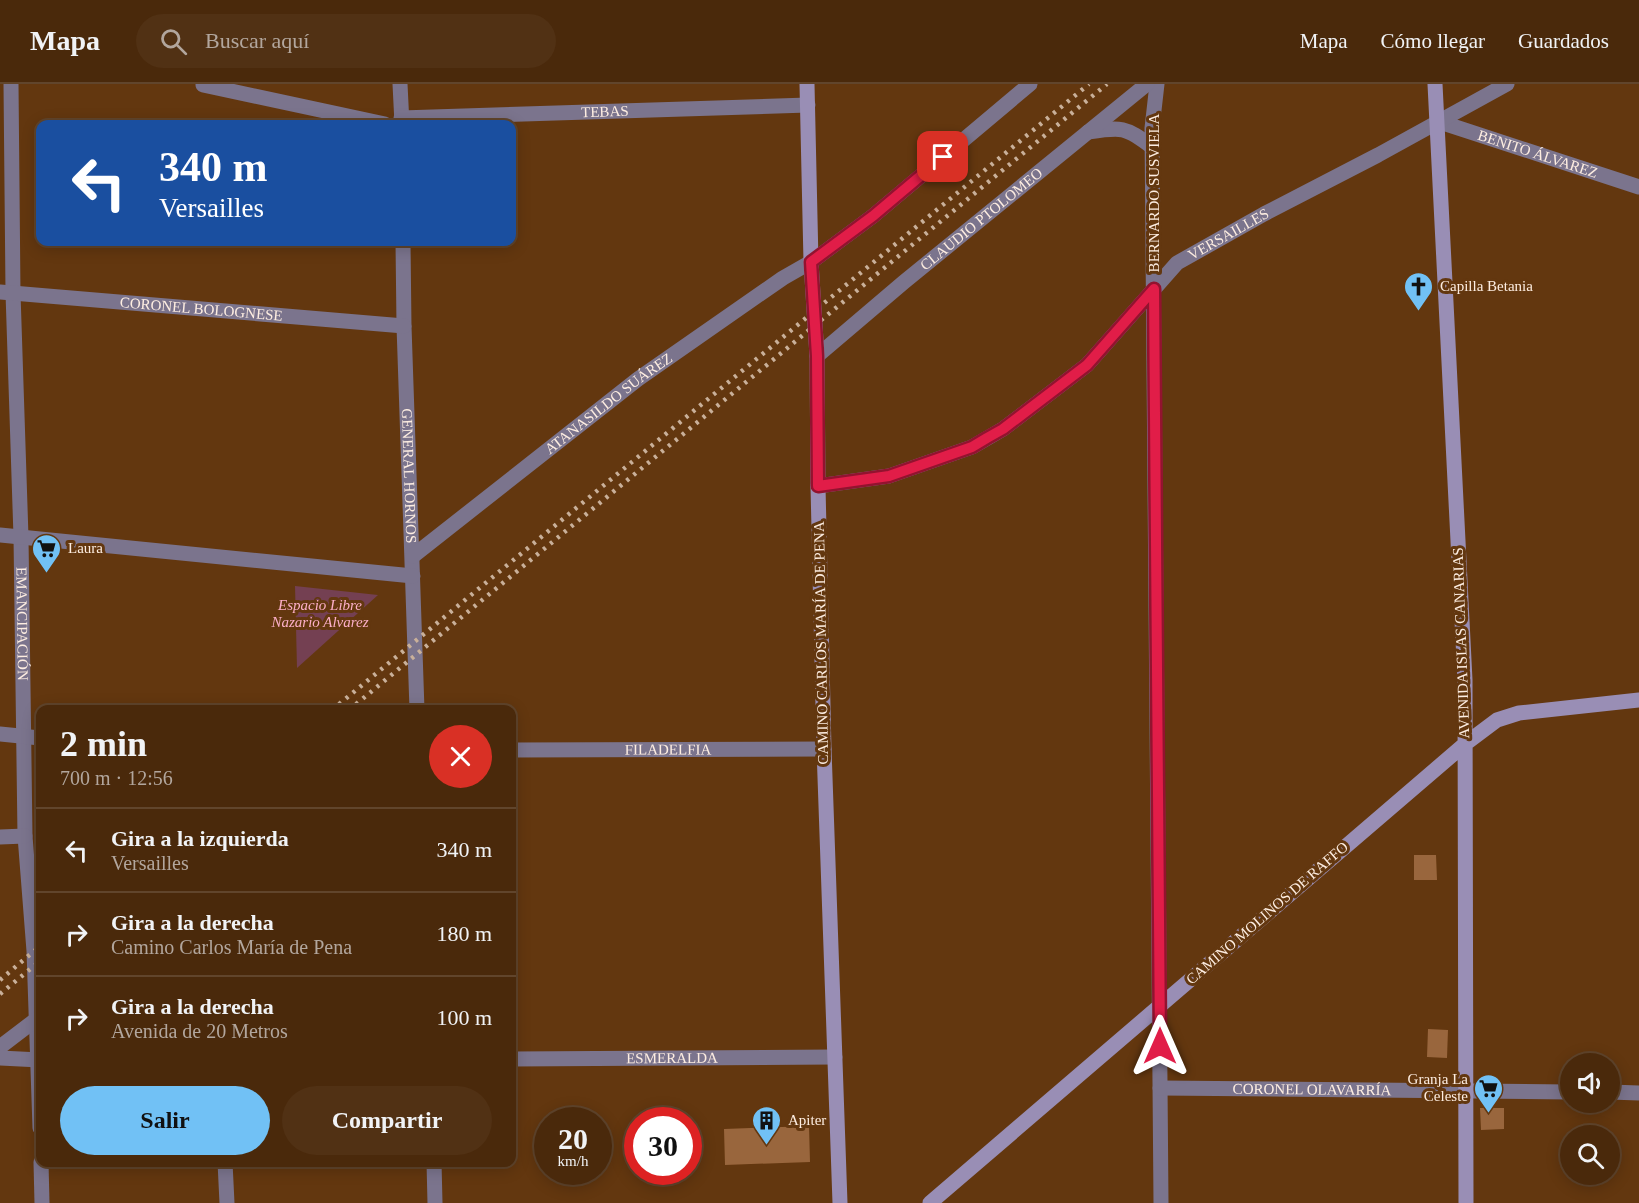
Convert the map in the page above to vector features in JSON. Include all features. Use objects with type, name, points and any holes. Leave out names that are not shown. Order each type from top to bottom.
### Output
[{"type":"street","name":"EMANCIPACIÓN","points":[[11,84],[6,293],[21,537],[25,836],[36,990]]},
{"type":"street","points":[[400,84],[401,120]]},
{"type":"street","name":"CAMINO CARLOS MARÍA DE PENA","points":[[807,84],[811,262],[817,356],[824,749],[840,1203]]},
{"type":"street","name":"ATANASILDO SUÁREZ","points":[[413,556],[638,379],[783,278],[811,262],[873,216],[1030,84]]},
{"type":"street","name":"CLAUDIO PTOLOMEO","points":[[817,356],[1147,84]]},
{"type":"street","name":"BERNARDO SUSVIELA","points":[[1157,84],[1152,147],[1161,1203]]},
{"type":"street","name":"AVENIDA ISLAS CANARIAS","points":[[1435,84],[1465,680],[1466,1203]]},
{"type":"street","name":"VERSAILLES","points":[[818,486],[889,476],[972,447],[995,434],[1087,365],[1178,263],[1264,214],[1508,84]]},
{"type":"street","points":[[203,85],[366,120]]},
{"type":"street","name":"TEBAS","points":[[426,120],[808,105]]},
{"type":"street","name":"BENITO ÁLVAREZ","points":[[1437,122],[1639,187]]},
{"type":"street","points":[[1088,132],[1116,128],[1133,132],[1152,147]]},
{"type":"street","name":"GENERAL HORNOS","points":[[403,246],[417,705]]},
{"type":"street","name":"CORONEL BOLOGNESE","points":[[6,293],[404,326]]},
{"type":"street","points":[[0,535],[413,576]]},
{"type":"street","name":"CAMINO MOLINOS DE RAFFO","points":[[930,1203],[1465,744],[1497,720],[1519,713],[1639,700]]},
{"type":"street","points":[[0,734],[36,738]]},
{"type":"street","name":"FILADELFIA","points":[[516,750],[824,749]]},
{"type":"street","points":[[0,837],[25,836]]},
{"type":"street","points":[[0,1047],[36,1020]]},
{"type":"street","name":"ESMERALDA","points":[[516,1059],[835,1057]]},
{"type":"street","points":[[0,1058],[36,1060]]},
{"type":"street","name":"CORONEL OLAVARRÍA","points":[[1160,1088],[1560,1092]]},
{"type":"street","points":[[1620,1092],[1639,1093]]},
{"type":"street","points":[[41,1167],[42,1203]]},
{"type":"street","points":[[225,1167],[227,1203]]},
{"type":"street","points":[[434,1167],[435,1203]]},
{"type":"green space","name":"Espacio Libre Nazario Alvarez","points":[[295,586],[378,595],[297,668]]},
{"type":"building","points":[[1414,855],[1436,855],[1437,880],[1414,880]]},
{"type":"building","points":[[1428,1029],[1448,1030],[1447,1058],[1427,1057]]},
{"type":"building","points":[[1480,1108],[1504,1108],[1504,1129],[1481,1130]]},
{"type":"building","name":"Apiter","points":[[809,1126],[810,1162],[725,1165],[724,1129]]},
{"type":"railway","points":[[338,705],[1089,84]]},
{"type":"railway","points":[[355,705],[1107,84]]},
{"type":"railway","points":[[0,980],[36,949]]},
{"type":"railway","points":[[0,994],[36,964]]},
{"type":"place","name":"Capilla Betania","points":[[1419,312]]},
{"type":"place","name":"Laura","points":[[47,574]]},
{"type":"place","name":"Granja La Celeste","points":[[1489,1114]]},
{"type":"place","name":"Apiter","points":[[767,1146]]},
{"type":"route","points":[[943,157],[873,216],[811,262],[817,356],[818,486],[889,476],[972,447],[1003,429],[1087,365],[1154,289],[1160,1046]]}]
